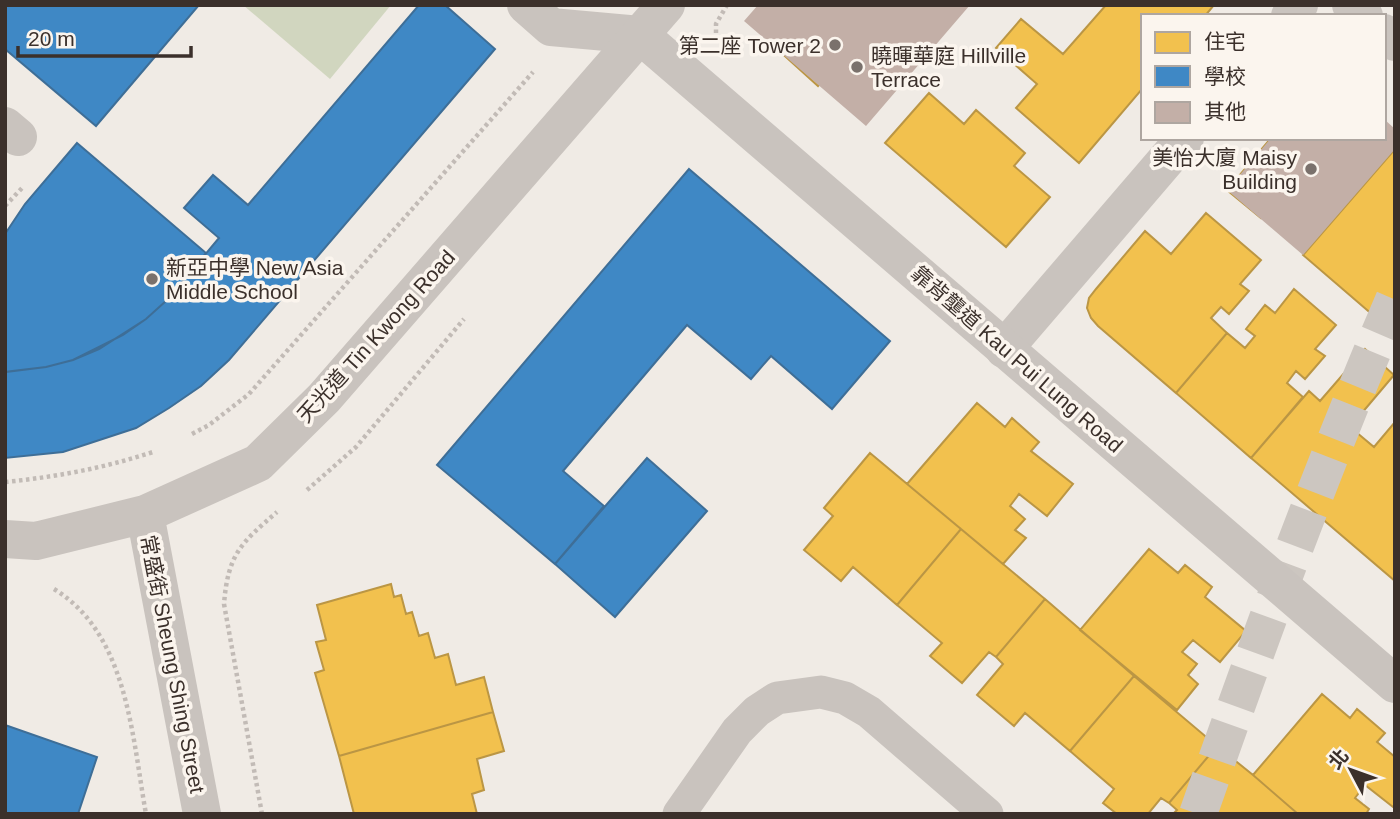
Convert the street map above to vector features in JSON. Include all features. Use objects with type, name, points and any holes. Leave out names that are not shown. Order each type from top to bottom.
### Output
[{"type":"street","points":[[526,5],[551,27],[640,35]]},
{"type":"street","name":"天光道 Tin Kwong Road","points":[[5,539],[36,541],[145,514],[258,463],[324,398],[666,5]]},
{"type":"street","name":"靠背壟道 Kau Pui Lung Road","points":[[640,35],[1395,684]]},
{"type":"street","points":[[1004,349],[1183,140]]},
{"type":"street","name":"常盛街 Sheung Shing Street","points":[[145,514],[202,814]]},
{"type":"lane","points":[[679,814],[737,731],[757,711],[778,698],[821,691],[845,698],[869,712],[988,814]]},
{"type":"path","points":[[716,36],[716,24],[727,5]]},
{"type":"path","points":[[189,435],[209,425],[249,394],[539,65]]},
{"type":"path","points":[[303,493],[356,447],[470,312]]},
{"type":"path","points":[[5,482],[50,478],[108,467],[159,450]]},
{"type":"path","points":[[262,814],[224,604],[226,581],[235,554],[280,509]]},
{"type":"path","points":[[45,583],[90,619],[105,644],[120,680],[146,814]]},
{"type":"green space","points":[[243,5],[391,5],[330,79]]},
{"type":"building: 住宅","name":"第二座 Tower 2","points":[[815,5],[898,5],[916,20],[875,67],[852,47],[818,86],[777,49],[775,44],[787,30],[791,34],[793,30],[790,27],[803,12],[806,15]]},
{"type":"building: 住宅","points":[[1106,5],[1214,5],[1207,14],[1141,14],[1141,90],[1079,163],[1016,108],[1037,84],[996,48],[1021,19],[1063,54]]},
{"type":"building: 住宅","points":[[929,93],[964,124],[976,110],[1025,153],[1014,166],[1050,197],[1006,247],[885,143]]},
{"type":"building: 住宅","points":[[1269,140],[1327,140],[1323,145],[1333,154],[1318,172],[1333,185],[1317,204],[1302,191],[1287,209],[1276,200],[1261,218],[1227,190]]},
{"type":"building: 住宅","points":[[1395,149],[1395,334],[1303,255]]},
{"type":"building: 住宅","points":[[1206,213],[1261,260],[1240,284],[1249,291],[1229,314],[1221,307],[1211,318],[1227,333],[1176,393],[1098,326],[1087,308],[1089,298],[1145,231],[1171,254]]},
{"type":"building: 住宅","points":[[1294,289],[1336,325],[1315,349],[1325,356],[1305,379],[1296,371],[1287,383],[1303,397],[1251,458],[1176,393],[1227,333],[1245,348],[1255,336],[1246,329],[1265,305],[1275,313]]},
{"type":"building: 住宅","points":[[1365,349],[1394,375],[1350,427],[1374,447],[1395,422],[1395,581],[1251,458],[1309,391],[1320,401]]},
{"type":"building: 住宅","points":[[977,403],[1005,427],[1012,418],[1039,442],[1031,451],[1073,484],[1047,516],[1019,494],[1010,506],[1025,519],[1015,530],[1026,538],[1003,564],[907,484]]},
{"type":"building: 住宅","points":[[870,453],[961,529],[897,605],[853,567],[841,581],[804,550],[833,516],[824,508]]},
{"type":"building: 住宅","points":[[961,529],[1045,599],[996,657],[989,652],[962,683],[930,656],[942,643],[897,605]]},
{"type":"building: 住宅","points":[[1149,549],[1178,573],[1185,565],[1212,587],[1205,597],[1246,631],[1220,662],[1193,640],[1182,652],[1197,664],[1188,675],[1198,684],[1177,710],[1080,630]]},
{"type":"building: 住宅","points":[[391,584],[394,597],[401,595],[406,614],[412,612],[419,636],[428,633],[435,658],[448,654],[456,685],[484,677],[493,712],[339,756],[315,673],[324,670],[316,642],[326,640],[317,605]]},
{"type":"building: 住宅","points":[[1045,599],[1134,676],[1070,751],[1025,713],[1014,726],[977,695],[1003,664],[996,657]]},
{"type":"building: 住宅","points":[[1134,676],[1217,746],[1169,803],[1161,798],[1148,814],[1117,814],[1103,803],[1114,789],[1070,751]]},
{"type":"building: 住宅","points":[[1322,694],[1350,718],[1357,709],[1385,733],[1377,742],[1395,757],[1393,807],[1365,785],[1355,798],[1369,809],[1366,814],[1298,814],[1253,775]]},
{"type":"building: 住宅","points":[[493,712],[504,751],[477,759],[484,790],[472,794],[477,814],[354,814],[339,756]]},
{"type":"building: 住宅","points":[[1217,746],[1298,814],[1173,814],[1177,810],[1169,803]]},
{"type":"building: 學校","points":[[5,5],[199,5],[96,126],[5,49]]},
{"type":"building: 學校","points":[[419,5],[445,5],[495,49],[229,360],[201,386],[136,428],[63,452],[5,458],[5,372],[46,367],[73,360],[99,349],[146,319],[167,300],[219,238],[184,208],[213,175],[248,205]]},
{"type":"building: 學校","points":[[77,143],[206,253],[167,300],[123,335],[73,360],[46,367],[5,372],[5,234],[25,204]]},
{"type":"building: 學校","points":[[689,169],[890,341],[832,409],[771,356],[751,379],[687,325],[563,471],[604,506],[555,564],[437,465]]},
{"type":"building: 學校","points":[[647,458],[707,511],[615,617],[555,564]]},
{"type":"building: 學校","points":[[5,725],[97,757],[78,814],[5,814]]},
{"type":"building: 其他","name":"曉暉華庭 Hillville Terrace","points":[[758,5],[970,5],[866,126],[744,21]]},
{"type":"building: 其他","name":"美怡大廈 Maisy Building","points":[[1386,121],[1395,129],[1395,149],[1303,255],[1227,190],[1269,140],[1386,140]]},
{"type":"tunnel","points":[[1198,814],[1292,554],[1395,298]]},
{"type":"place","name":"第二座 Tower 2","points":[[835,45]]},
{"type":"place","name":"曉暉華庭 Hillville Terrace","points":[[857,67]]},
{"type":"place","name":"美怡大廈 Maisy Building","points":[[1311,169]]},
{"type":"place","name":"新亞中學 New Asia Middle School","points":[[152,279]]}]
